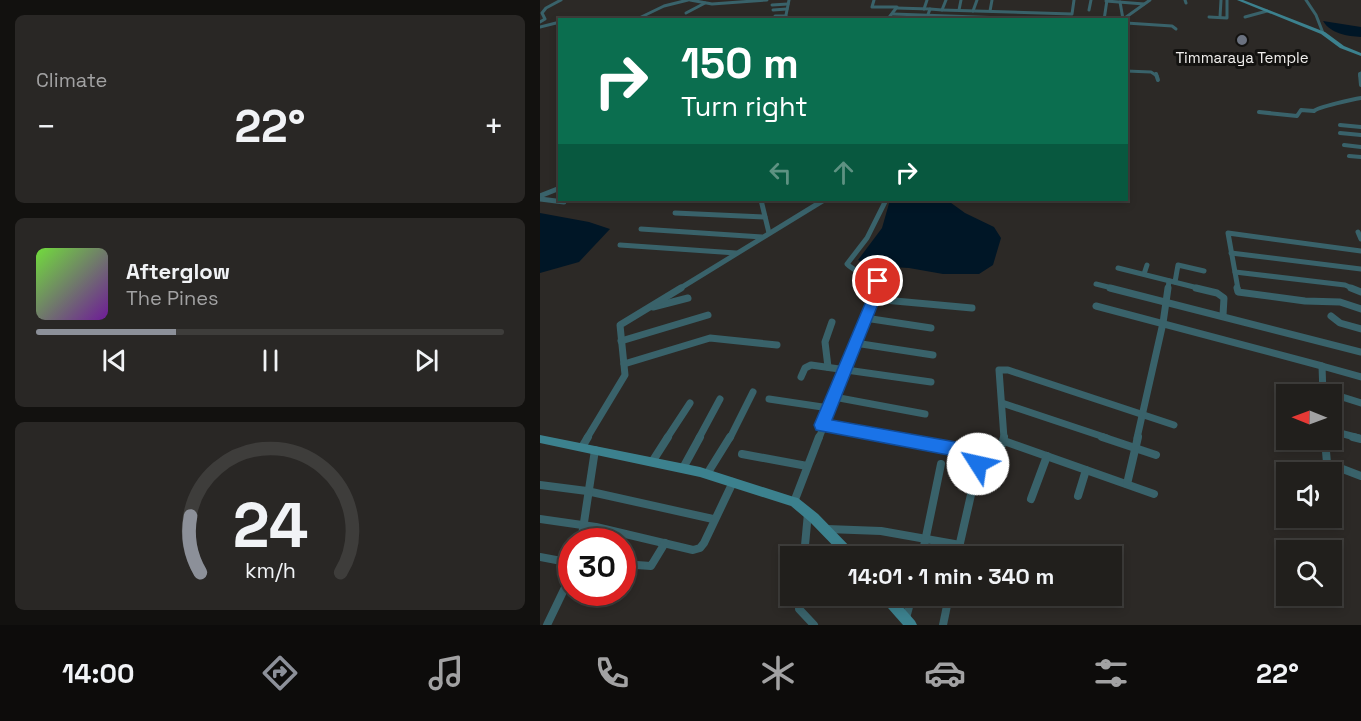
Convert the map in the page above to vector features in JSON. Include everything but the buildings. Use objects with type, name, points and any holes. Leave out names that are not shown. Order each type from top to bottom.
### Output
[{"type":"main road","points":[[1239,0],[1323,33],[1342,47],[1361,55]]},
{"type":"main road","points":[[540,439],[683,468],[794,502],[841,546]]},
{"type":"street","points":[[540,21],[545,19],[546,16],[542,14],[546,8],[561,0]]},
{"type":"street","points":[[639,18],[664,6],[689,0],[705,3],[767,0]]},
{"type":"street","points":[[874,0],[872,7],[1072,14],[1074,0]]},
{"type":"street","points":[[924,9],[927,0]]},
{"type":"street","points":[[942,10],[946,0]]},
{"type":"street","points":[[959,10],[961,0]]},
{"type":"street","points":[[973,11],[976,0]]},
{"type":"street","points":[[990,11],[992,0]]},
{"type":"street","points":[[1089,10],[1091,0]]},
{"type":"street","points":[[1139,0],[1150,1]]},
{"type":"street","points":[[1220,16],[1221,0]]},
{"type":"street","points":[[1209,17],[1227,18],[1227,0]]},
{"type":"street","points":[[1306,0],[1316,15],[1323,33]]},
{"type":"street","points":[[1104,18],[1107,1],[1144,4]]},
{"type":"street","points":[[1123,18],[1150,1]]},
{"type":"street","points":[[772,5],[788,2],[785,17],[775,16]]},
{"type":"street","points":[[1120,2],[1122,18]]},
{"type":"street","points":[[686,14],[705,3]]},
{"type":"street","points":[[907,8],[910,3]]},
{"type":"street","points":[[1038,5],[1038,13]]},
{"type":"street","points":[[1007,12],[1008,6]]},
{"type":"street","points":[[888,18],[896,8]]},
{"type":"street","points":[[773,10],[787,9]]},
{"type":"street","points":[[927,18],[930,9]]},
{"type":"street","points":[[1245,17],[1267,11]]},
{"type":"street","points":[[893,14],[997,18]]},
{"type":"street","points":[[540,27],[558,22]]},
{"type":"street","points":[[1128,23],[1172,26],[1176,29]]},
{"type":"street","points":[[1140,30],[1141,24]]},
{"type":"street","points":[[1160,25],[1162,30]]},
{"type":"street","points":[[1128,71],[1151,72],[1157,75],[1158,80]]},
{"type":"street","points":[[1136,71],[1138,80]]},
{"type":"street","points":[[1361,73],[1359,77],[1361,85]]},
{"type":"street","points":[[1259,112],[1297,116],[1300,110],[1314,111],[1319,107],[1342,104],[1350,99],[1361,98]]},
{"type":"street","points":[[1340,124],[1361,127]]},
{"type":"street","points":[[1340,133],[1361,135]]},
{"type":"street","points":[[1344,145],[1361,147]]},
{"type":"street","points":[[1349,156],[1361,157]]},
{"type":"street","points":[[540,197],[558,189]]},
{"type":"street","points":[[540,197],[558,201]]},
{"type":"street","points":[[559,201],[564,202]]},
{"type":"street","points":[[761,201],[765,217],[765,235]]},
{"type":"street","points":[[582,447],[625,375],[620,325],[822,201]]},
{"type":"street","points":[[794,502],[878,281],[849,268],[848,264],[867,238],[886,201]]},
{"type":"street","points":[[675,213],[765,217]]},
{"type":"street","points":[[641,229],[765,235]]},
{"type":"street","points":[[1361,251],[1228,233],[1238,292],[1305,301],[1340,302],[1361,309]]},
{"type":"street","points":[[620,245],[737,253]]},
{"type":"street","points":[[1232,253],[1361,269]]},
{"type":"street","points":[[1127,484],[1167,301],[1178,265],[1204,272]]},
{"type":"street","points":[[1144,274],[1147,266]]},
{"type":"street","points":[[1119,268],[1222,295],[1223,315]]},
{"type":"street","points":[[1235,272],[1345,285],[1361,292]]},
{"type":"street","points":[[1096,284],[1361,352]]},
{"type":"street","points":[[646,309],[688,298]]},
{"type":"street","points":[[873,299],[972,308]]},
{"type":"street","points":[[1096,306],[1361,377]]},
{"type":"street","points":[[621,341],[708,315]]},
{"type":"street","points":[[1331,316],[1340,323],[1361,329]]},
{"type":"street","points":[[865,318],[931,328]]},
{"type":"street","points":[[828,367],[825,342],[832,322]]},
{"type":"street","points":[[624,364],[710,338],[777,345]]},
{"type":"street","points":[[855,343],[933,355]]},
{"type":"street","points":[[801,377],[807,366],[931,382]]},
{"type":"street","points":[[1322,366],[1323,384]]},
{"type":"street","points":[[990,488],[1004,441],[999,370],[1004,369],[1174,425]]},
{"type":"street","points":[[707,474],[731,436],[753,392]]},
{"type":"street","points":[[834,397],[925,414]]},
{"type":"street","points":[[1342,398],[1361,403]]},
{"type":"street","points":[[683,468],[720,399]]},
{"type":"street","points":[[769,399],[828,408]]},
{"type":"street","points":[[652,462],[690,403]]},
{"type":"street","points":[[1002,403],[1156,455]]},
{"type":"street","points":[[822,425],[967,451],[976,456],[978,464],[960,545],[881,531],[825,529]]},
{"type":"street","points":[[1342,434],[1361,439]]},
{"type":"street","points":[[1004,441],[1154,494]]},
{"type":"street","points":[[584,526],[587,491],[595,450]]},
{"type":"street","points":[[1326,450],[1327,464],[1361,476]]},
{"type":"street","points":[[742,454],[807,466]]},
{"type":"street","points":[[1031,499],[1047,456]]},
{"type":"street","points":[[924,546],[941,464]]},
{"type":"street","points":[[1078,496],[1086,470]]},
{"type":"street","points":[[540,519],[584,526],[693,550],[700,548],[733,482]]},
{"type":"street","points":[[540,485],[587,491],[713,519]]},
{"type":"street","points":[[805,546],[808,513]]},
{"type":"street","points":[[636,565],[651,566],[664,543]]},
{"type":"street","points":[[540,557],[558,560]]},
{"type":"street","points":[[545,623],[558,599]]},
{"type":"street","points":[[799,606],[799,609],[814,625]]},
{"type":"street","points":[[894,606],[908,622]]},
{"type":"street","points":[[908,622],[910,606]]},
{"type":"street","points":[[943,625],[947,606]]},
{"type":"water","points":[[1323,21],[1361,27],[1361,37],[1335,32]]},
{"type":"water","points":[[890,201],[948,201],[965,213],[994,227],[1001,238],[993,265],[979,274],[943,274],[909,268],[873,266],[858,260],[882,228]]},
{"type":"water","points":[[540,213],[589,222],[610,229],[579,262],[540,273]]},
{"type":"place","name":"Timmaraya Temple","points":[[1242,40]]},
{"type":"route","points":[[878,281],[879,284],[822,425],[967,451],[976,456],[978,464]]}]
